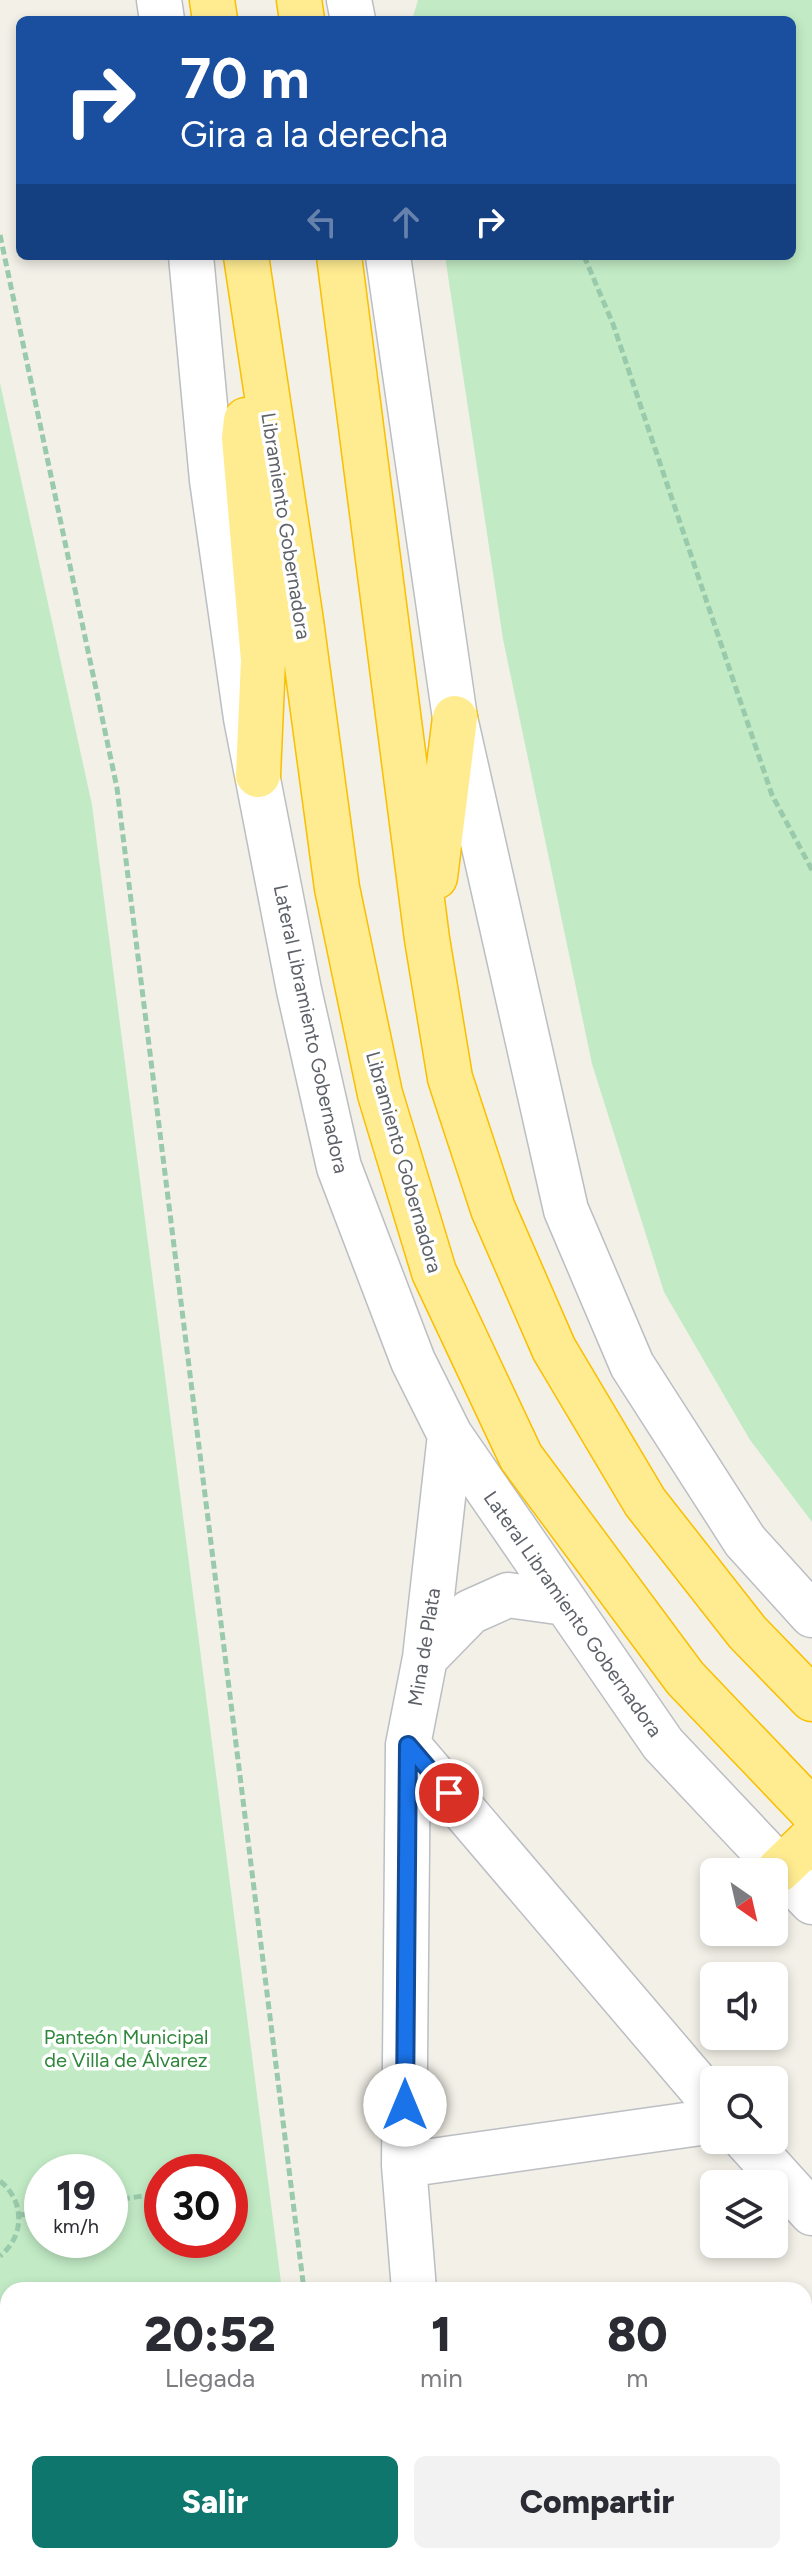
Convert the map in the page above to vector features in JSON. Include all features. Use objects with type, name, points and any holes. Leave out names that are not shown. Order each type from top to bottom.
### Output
[{"type":"highway","name":"Libramiento Gobernadora","points":[[247,260],[301,621],[337,888],[380,1094],[434,1272],[521,1457],[685,1678],[812,1811]]},
{"type":"highway","points":[[340,260],[427,939],[450,1078],[493,1209],[554,1349],[645,1502],[747,1632],[812,1699]]},
{"type":"highway","points":[[255,322],[244,438],[263,660],[258,775]]},
{"type":"highway","points":[[427,939],[455,718]]},
{"type":"highway","points":[[788,1861],[812,1838]]},
{"type":"street","name":"Lateral Libramiento Gobernadora","points":[[191,260],[212,480],[246,718],[299,990],[339,1167],[413,1361],[450,1435],[663,1744],[768,1858]]},
{"type":"street","points":[[389,260],[455,718],[566,1210],[632,1365],[745,1541],[812,1615]]},
{"type":"street","name":"Mina de Plata","points":[[413,2282],[404,2165],[408,1745],[425,1658],[450,1435]]},
{"type":"street","points":[[425,1658],[470,1612],[508,1595],[565,1603]]},
{"type":"street","points":[[408,1745],[700,2088]]},
{"type":"street","name":"Lateral Libramiento Gobernadora","points":[[788,1879],[812,1902]]},
{"type":"street","points":[[404,2165],[700,2123]]},
{"type":"street","points":[[759,2154],[812,2213]]},
{"type":"path","points":[[0,235],[117,788],[303,2282]]},
{"type":"path","points":[[586,260],[613,324],[772,795],[812,870]]},
{"type":"path","points":[[0,2181],[16,2200],[20,2215],[13,2243],[0,2256]]},
{"type":"path","points":[[20,2215],[24,2214]]},
{"type":"green space","points":[[418,0],[812,0],[812,1522],[750,1440],[664,1292],[592,1064],[503,639],[446,260],[796,260],[796,16],[413,16]]},
{"type":"green space","name":"Panteón Municipal de Villa de Álvarez","points":[[0,383],[92,805],[281,2282],[0,2282]]},
{"type":"route","points":[[405,2105],[408,1745],[449,1793]]}]
